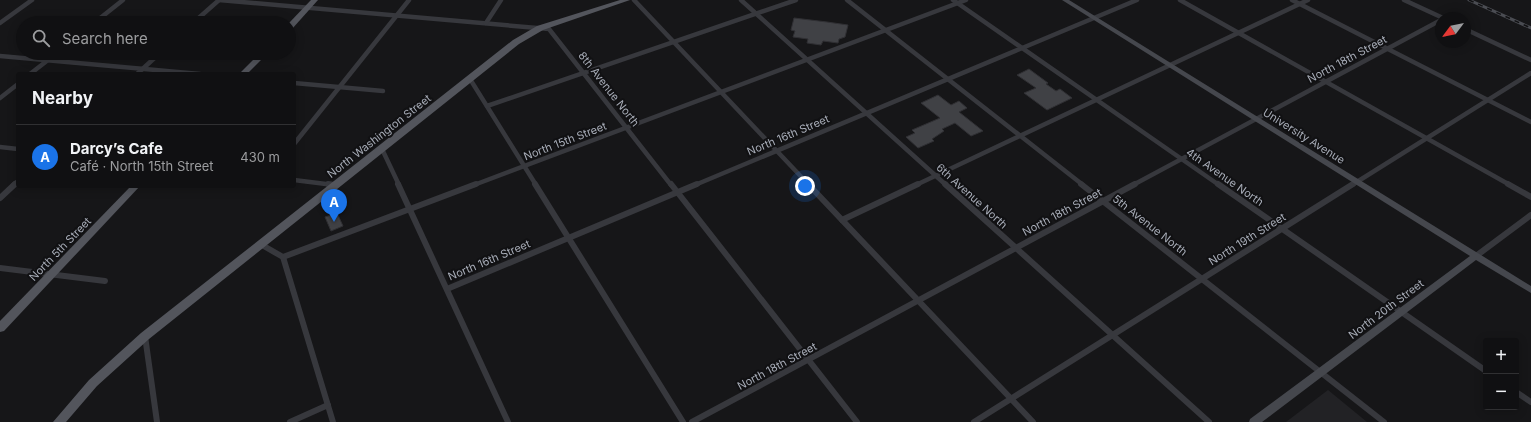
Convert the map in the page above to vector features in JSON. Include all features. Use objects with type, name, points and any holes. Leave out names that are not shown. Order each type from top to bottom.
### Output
[{"type":"main road","points":[[296,20],[315,0]]},
{"type":"main road","name":"North Washington Street","points":[[59,422],[93,383],[145,336],[262,245],[334,185],[382,149],[516,42],[540,28],[627,0]]},
{"type":"main road","points":[[245,72],[257,60]]},
{"type":"main road","name":"North 5th Street","points":[[0,328],[134,188]]},
{"type":"street","points":[[0,23],[32,0]]},
{"type":"street","points":[[103,16],[123,0]]},
{"type":"street","points":[[201,16],[219,0]]},
{"type":"street","name":"8th Avenue North","points":[[219,0],[549,29],[857,422]]},
{"type":"street","points":[[296,142],[409,0]]},
{"type":"street","points":[[486,23],[501,0]]},
{"type":"street","points":[[634,0],[672,43],[721,92],[1033,422]]},
{"type":"street","name":"6th Avenue North","points":[[741,0],[1209,422]]},
{"type":"street","points":[[487,106],[796,0]]},
{"type":"street","name":"5th Avenue North","points":[[847,0],[1384,422]]},
{"type":"street","name":"North 15th Street","points":[[283,257],[628,128],[956,2],[966,0]]},
{"type":"street","name":"University Avenue","points":[[1066,0],[1531,290]]},
{"type":"street","name":"North 16th Street","points":[[447,289],[1137,0]]},
{"type":"street","points":[[1180,0],[1531,196]]},
{"type":"street","points":[[1292,0],[1531,122]]},
{"type":"street","points":[[842,220],[934,175],[1308,0]]},
{"type":"street","points":[[1404,0],[1435,16]]},
{"type":"street","name":"4th Avenue North","points":[[956,2],[1483,369]]},
{"type":"street","name":"North 18th Street","points":[[692,422],[1435,23]]},
{"type":"street","points":[[1471,32],[1531,60]]},
{"type":"street","points":[[0,56],[16,57]]},
{"type":"street","points":[[33,72],[48,60]]},
{"type":"street","points":[[59,60],[181,72]]},
{"type":"street","points":[[139,72],[152,60]]},
{"type":"street","name":"North 19th Street","points":[[974,422],[1531,73]]},
{"type":"street","points":[[470,79],[683,422]]},
{"type":"street","points":[[296,83],[383,91]]},
{"type":"street","points":[[0,98],[16,86]]},
{"type":"street","points":[[0,147],[16,149]]},
{"type":"street","points":[[382,149],[508,422]]},
{"type":"street","points":[[296,180],[334,185]]},
{"type":"street","points":[[0,198],[16,183]]},
{"type":"street","name":"North 20th Street","points":[[1254,422],[1531,215]]},
{"type":"street","points":[[262,245],[283,257],[333,422]]},
{"type":"street","points":[[0,268],[105,281]]},
{"type":"street","points":[[145,336],[157,422]]},
{"type":"street","points":[[1519,394],[1531,402]]},
{"type":"street","points":[[290,422],[328,405]]},
{"type":"shaded area","points":[[1328,390],[1367,422],[1286,422]]},
{"type":"building","points":[[794,18],[848,25],[845,37],[839,39],[838,43],[823,41],[821,45],[807,43],[808,39],[793,37],[795,31],[791,30]]},
{"type":"building","points":[[1029,69],[1056,91],[1060,89],[1072,98],[1047,110],[1024,93],[1036,88],[1017,75]]},
{"type":"building","points":[[938,95],[951,105],[959,101],[967,108],[959,112],[983,131],[971,136],[955,123],[942,129],[944,131],[932,139],[934,141],[918,148],[906,137],[915,133],[912,130],[940,118],[921,103]]},
{"type":"building","points":[[337,213],[343,226],[331,231],[325,217]]},
{"type":"railway","points":[[1469,0],[1531,28]]},
{"type":"place","name":"Darcy’s Cafe","points":[[334,222]]}]
